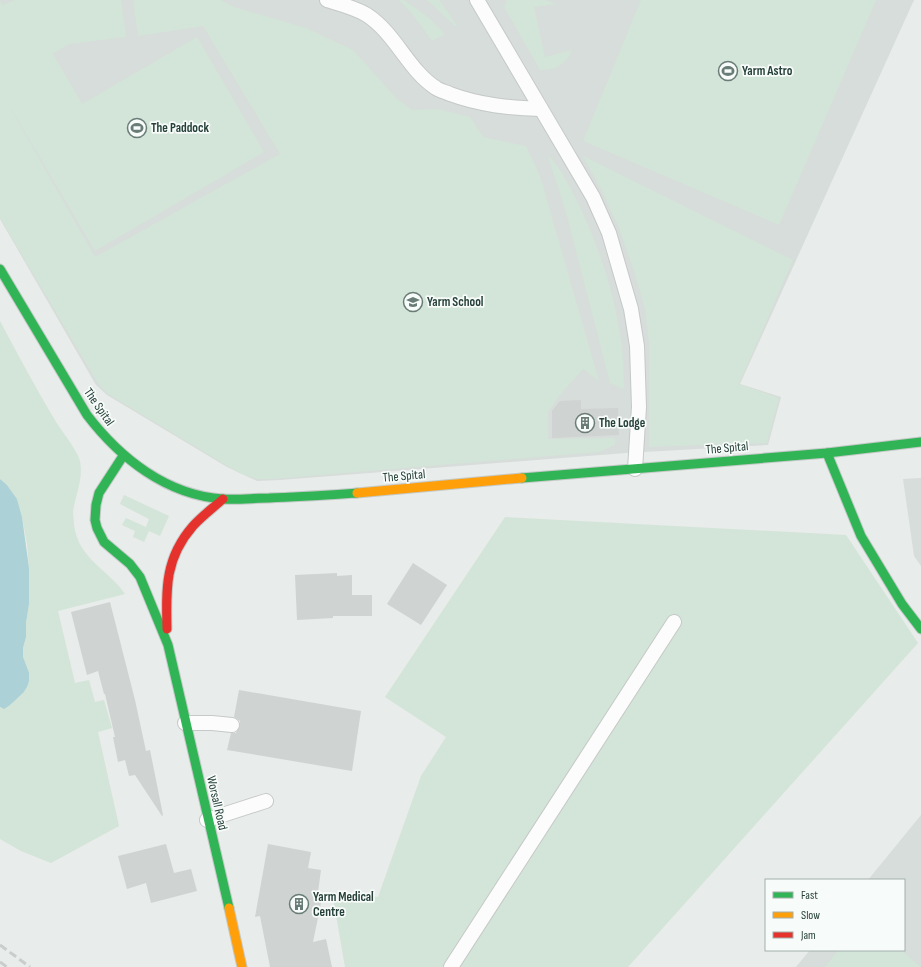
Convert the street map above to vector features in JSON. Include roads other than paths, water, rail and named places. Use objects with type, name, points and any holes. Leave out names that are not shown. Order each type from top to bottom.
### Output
[{"type":"main road","name":"The Spital","points":[[0,269],[88,416],[105,438],[123,456],[148,475],[169,485],[197,495],[223,499],[310,497],[635,468],[826,453],[921,442]]},
{"type":"main road","points":[[826,453],[861,536],[902,604],[921,629]]},
{"type":"main road","name":"Worsall Road","points":[[123,456],[99,493],[96,505],[95,520],[104,542],[130,564],[140,577],[168,645],[242,967]]},
{"type":"main road","name":"Worsall Road","points":[[168,645],[166,590],[170,568],[180,543],[194,525],[223,499]]},
{"type":"lane","points":[[327,0],[366,15],[379,25],[427,81],[437,89],[458,97],[485,104],[507,108],[540,109]]},
{"type":"lane","points":[[477,0],[540,109],[580,174],[601,212],[609,233],[631,309],[637,346],[639,407],[635,468]]},
{"type":"lane","points":[[451,967],[674,622]]},
{"type":"lane","points":[[185,723],[232,725]]},
{"type":"lane","points":[[207,820],[266,801]]},
{"type":"water","points":[[0,479],[7,485],[17,499],[22,517],[29,568],[29,604],[23,657],[29,673],[29,681],[23,693],[4,709],[0,707]]},
{"type":"railway","points":[[0,945],[30,967]]},
{"type":"railway","points":[[0,962],[7,967]]},
{"type":"place","name":"Yarm Astro","points":[[728,71]]},
{"type":"place","name":"The Paddock","points":[[137,128]]},
{"type":"place","name":"Yarm School","points":[[413,302]]},
{"type":"place","name":"The Lodge","points":[[585,423]]},
{"type":"place","name":"Yarm Medical Centre","points":[[299,904]]}]
